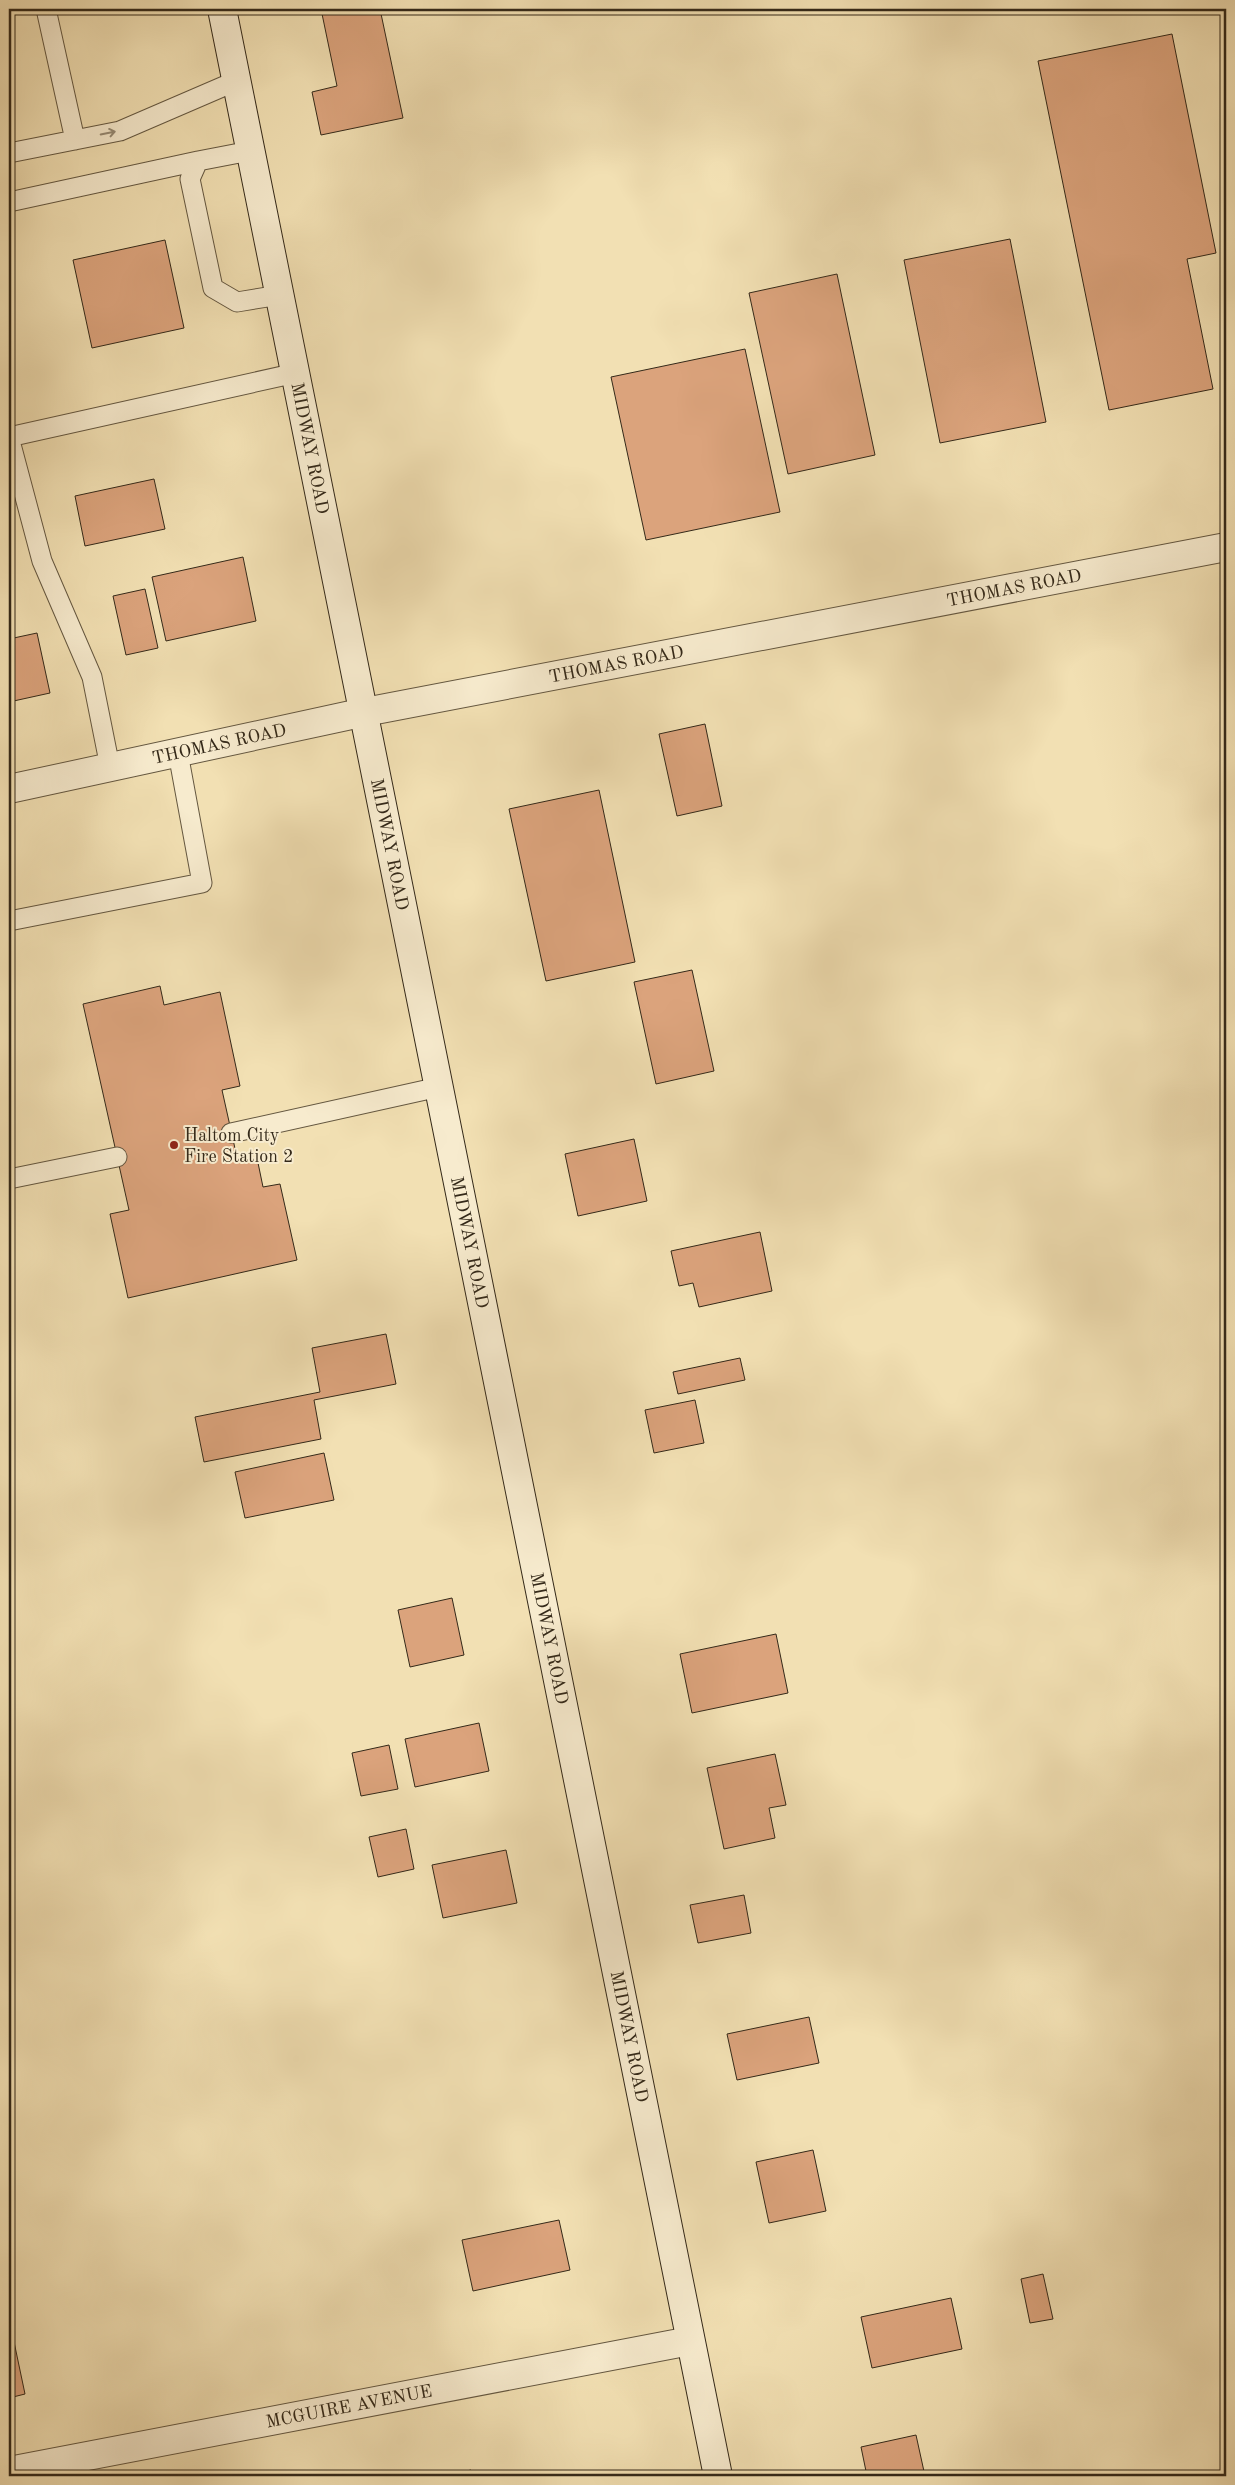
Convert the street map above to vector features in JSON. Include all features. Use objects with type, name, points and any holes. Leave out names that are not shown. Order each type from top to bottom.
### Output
[{"type":"main road","name":"MIDWAY ROAD","points":[[222,9],[365,712],[572,1761],[718,2476]]},
{"type":"main road","name":"THOMAS ROAD","points":[[9,790],[365,712],[1226,547]]},
{"type":"main road","name":"MCGUIRE AVENUE","points":[[9,2471],[690,2341]]},
{"type":"lane","points":[[46,9],[75,140]]},
{"type":"lane","points":[[9,153],[120,131],[236,81]]},
{"type":"lane","points":[[9,202],[250,151]]},
{"type":"lane","points":[[198,161],[190,179],[213,288],[237,302],[280,295]]},
{"type":"lane","points":[[110,767],[92,677],[42,561],[10,437],[296,373]]},
{"type":"lane","points":[[9,920],[202,883],[178,753]]},
{"type":"lane","points":[[231,1133],[439,1087]]},
{"type":"lane","points":[[9,1179],[117,1157]]},
{"type":"building","points":[[321,9],[380,9],[403,118],[321,135],[312,92],[337,86]]},
{"type":"building","points":[[1172,34],[1216,253],[1187,259],[1213,389],[1109,410],[1038,61]]},
{"type":"building","points":[[1010,239],[1046,422],[940,443],[904,260]]},
{"type":"building","points":[[165,240],[184,328],[92,348],[73,260]]},
{"type":"building","points":[[837,274],[875,455],[788,474],[749,293]]},
{"type":"building","points":[[745,349],[780,512],[646,540],[611,377]]},
{"type":"building","points":[[154,479],[165,529],[85,546],[75,496]]},
{"type":"building","points":[[243,557],[256,621],[166,641],[152,577]]},
{"type":"building","points":[[145,589],[158,648],[126,655],[113,596]]},
{"type":"building","points":[[37,633],[50,693],[9,702],[9,639]]},
{"type":"building","points":[[705,724],[722,806],[677,816],[659,734]]},
{"type":"building","points":[[599,790],[635,962],[546,981],[509,809]]},
{"type":"building","points":[[692,970],[714,1071],[656,1084],[634,982]]},
{"type":"building","name":"Haltom City Fire Station 2","points":[[160,986],[164,1005],[220,992],[240,1086],[222,1090],[238,1162],[257,1158],[263,1187],[280,1184],[297,1260],[128,1298],[110,1214],[129,1210],[83,1004]]},
{"type":"building","points":[[634,1139],[647,1201],[578,1216],[565,1154]]},
{"type":"building","points":[[760,1232],[772,1291],[699,1307],[693,1283],[679,1286],[671,1251]]},
{"type":"building","points":[[386,1334],[396,1384],[314,1400],[321,1439],[204,1462],[195,1417],[320,1392],[312,1348]]},
{"type":"building","points":[[740,1358],[745,1380],[678,1394],[673,1372]]},
{"type":"building","points":[[695,1400],[704,1443],[654,1453],[645,1410]]},
{"type":"building","points":[[324,1453],[334,1500],[245,1518],[235,1472]]},
{"type":"building","points":[[452,1598],[464,1655],[410,1667],[398,1610]]},
{"type":"building","points":[[776,1634],[788,1693],[692,1713],[680,1654]]},
{"type":"building","points":[[479,1723],[489,1771],[415,1787],[405,1739]]},
{"type":"building","points":[[389,1745],[398,1789],[361,1796],[352,1753]]},
{"type":"building","points":[[775,1754],[786,1805],[769,1808],[775,1838],[724,1849],[707,1768]]},
{"type":"building","points":[[406,1829],[414,1869],[378,1877],[369,1837]]},
{"type":"building","points":[[506,1850],[517,1903],[443,1918],[432,1865]]},
{"type":"building","points":[[744,1895],[751,1933],[698,1943],[690,1905]]},
{"type":"building","points":[[809,2017],[819,2063],[737,2080],[727,2034]]},
{"type":"building","points":[[813,2150],[826,2211],[769,2223],[756,2162]]},
{"type":"building","points":[[559,2220],[570,2270],[473,2291],[462,2240]]},
{"type":"building","points":[[1043,2274],[1053,2319],[1030,2323],[1021,2279]]},
{"type":"building","points":[[951,2298],[962,2349],[872,2368],[861,2317]]},
{"type":"building","points":[[9,2318],[25,2394],[9,2398]]},
{"type":"building","points":[[916,2435],[925,2476],[867,2476],[861,2447]]},
{"type":"building","points":[[471,2470],[472,2476],[441,2476]]},
{"type":"place","name":"Haltom City Fire Station 2","points":[[174,1145]]}]
